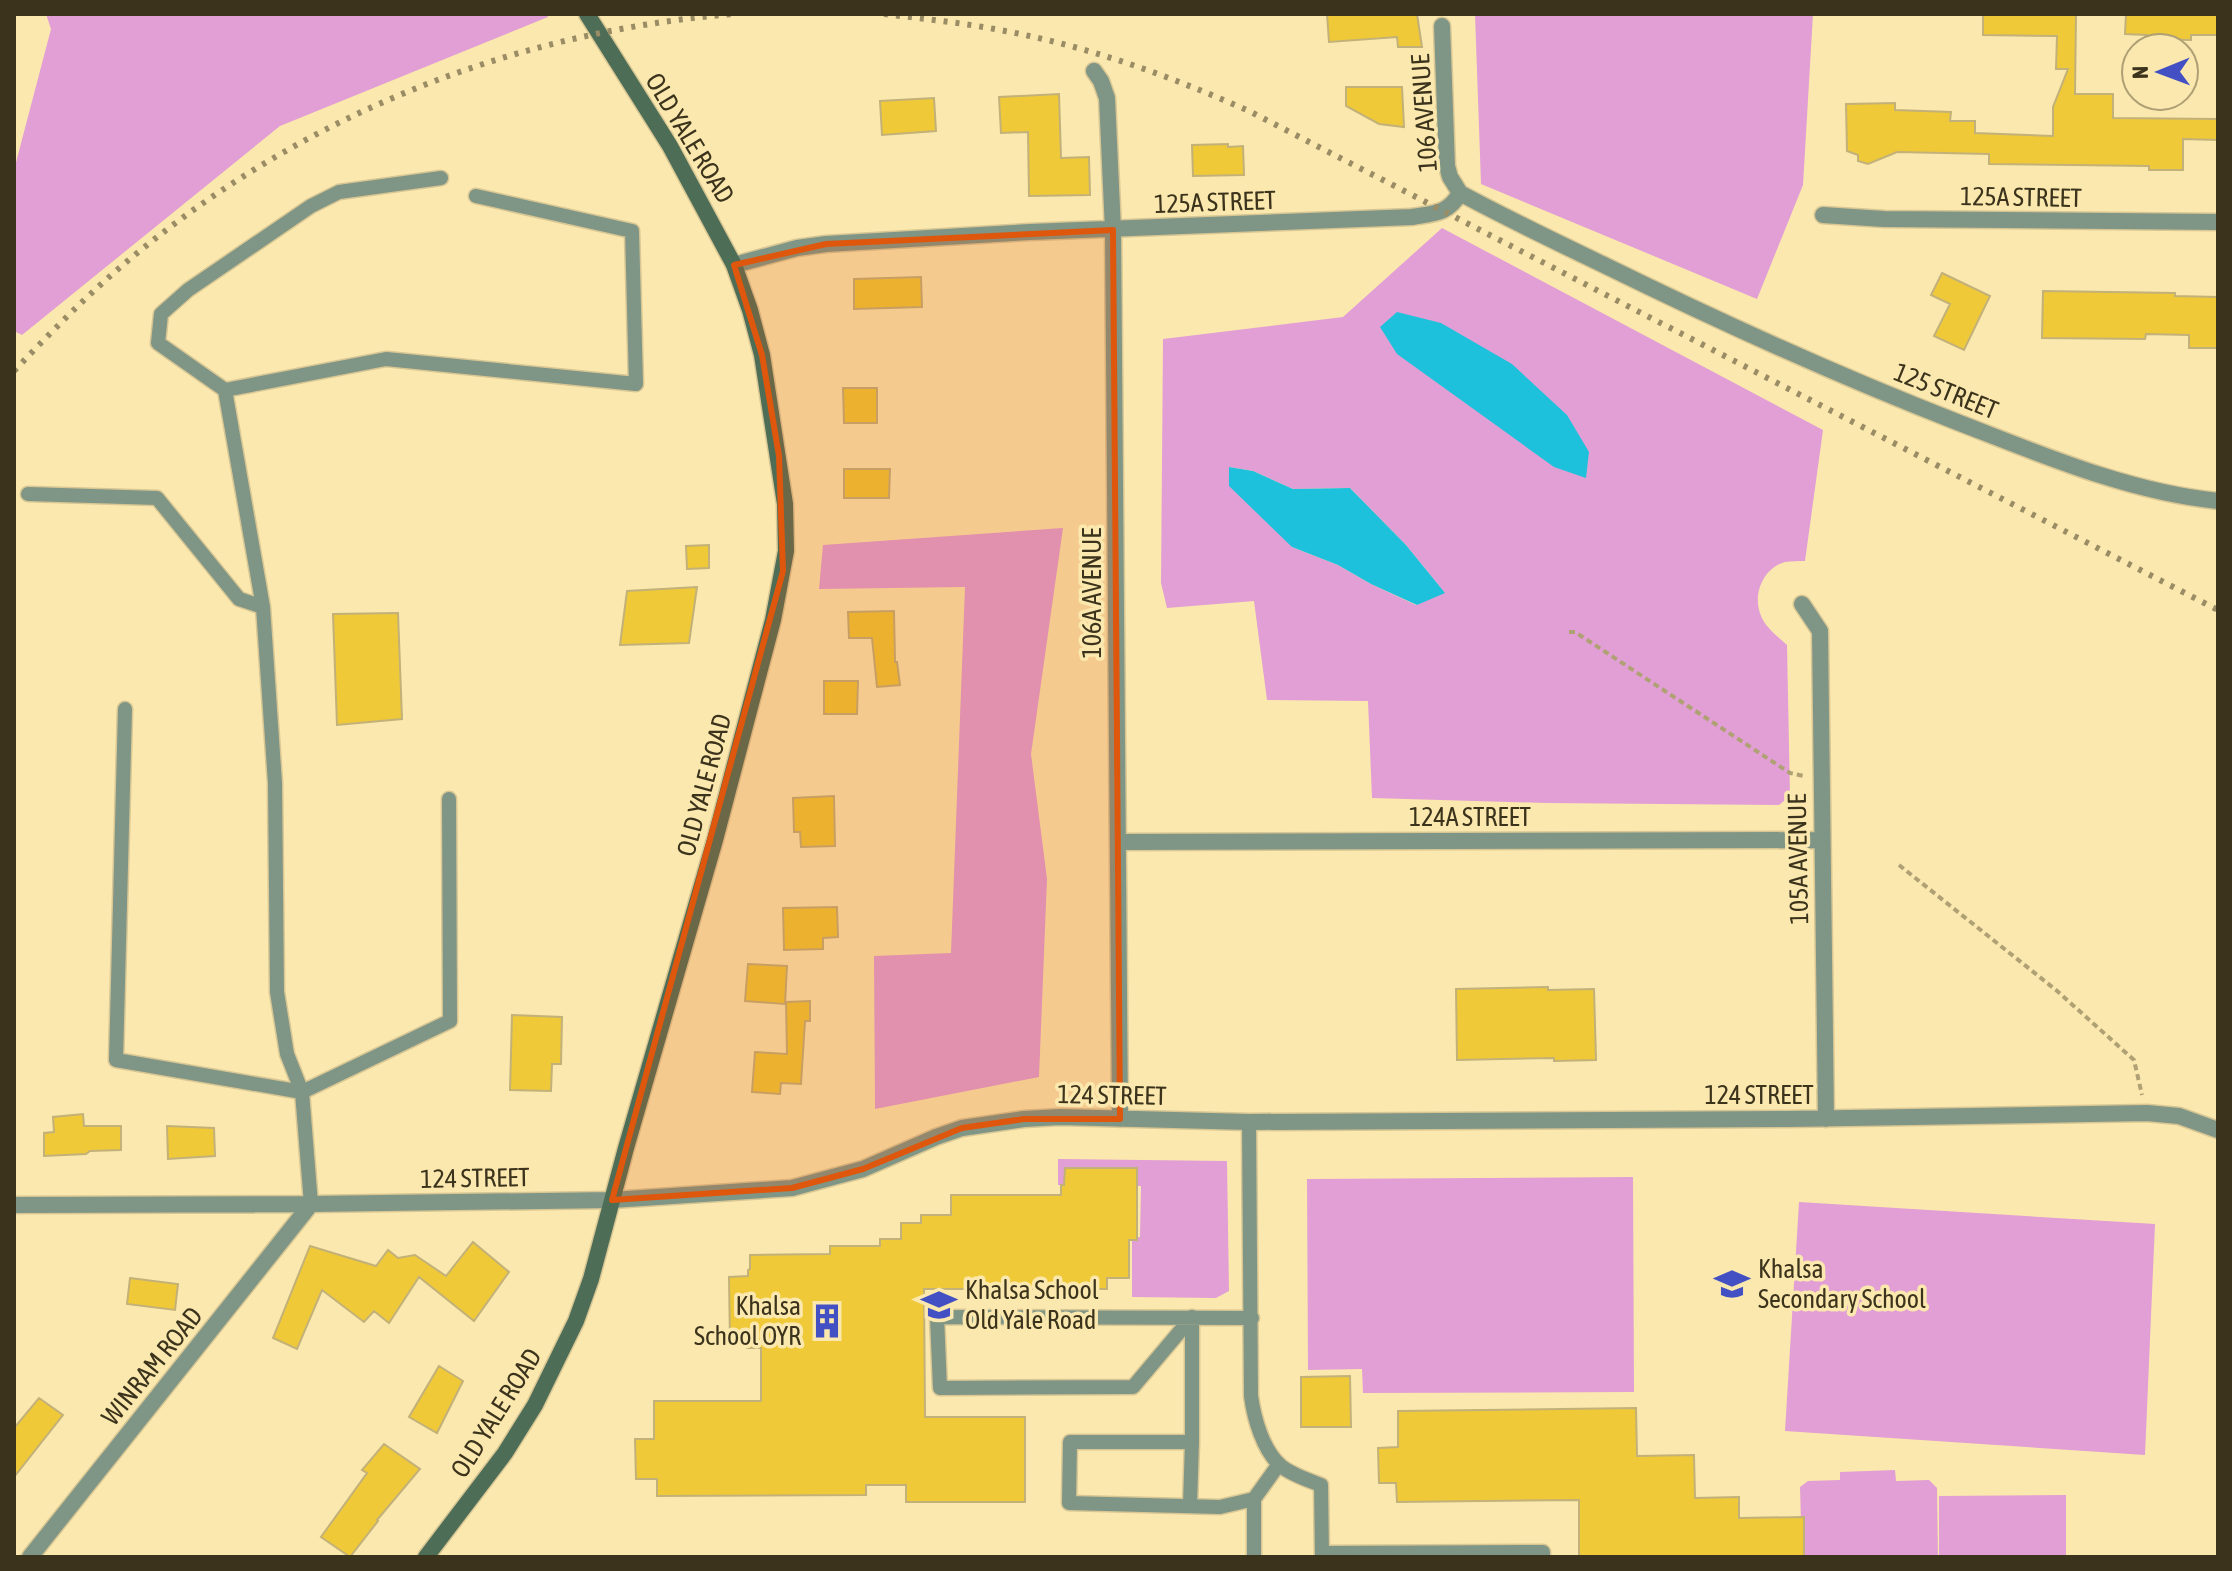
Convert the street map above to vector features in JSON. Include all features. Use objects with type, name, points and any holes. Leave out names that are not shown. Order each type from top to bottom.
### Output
[{"type":"main road","name":"OLD YALE ROAD","points":[[426,1557],[505,1453],[535,1405],[576,1321],[591,1279],[715,840],[773,620],[785,561],[785,504],[777,442],[762,355],[734,265],[670,146],[587,14]]},
{"type":"street","name":"106 AVENUE","points":[[1442,26],[1447,166],[1460,193]]},
{"type":"street","name":"106A AVENUE","points":[[1094,71],[1107,98],[1113,230],[1120,1119]]},
{"type":"street","name":"125A STREET","points":[[734,265],[797,248],[826,244],[1030,232],[1412,217],[1445,211],[1454,204],[1460,193]]},
{"type":"street","name":"125 STREET","points":[[1460,193],[1667,296],[1830,370],[2009,442],[2132,484],[2218,501]]},
{"type":"street","name":"125A STREET","points":[[1823,215],[1900,219],[2218,222]]},
{"type":"street","name":"105A AVENUE","points":[[1802,604],[1820,631],[1826,1119]]},
{"type":"street","name":"124A STREET","points":[[1118,842],[1822,840]]},
{"type":"street","name":"124 STREET","points":[[14,1205],[612,1200],[792,1188],[863,1169],[962,1128],[1024,1119],[1249,1122],[1826,1119],[2147,1113],[2179,1116],[2218,1130]]},
{"type":"street","name":"WINRAM ROAD","points":[[30,1557],[311,1204]]},
{"type":"lane","points":[[311,1204],[302,1092],[287,1054],[277,992],[275,783],[263,607],[225,390],[158,343],[161,314],[188,290],[311,206],[339,192],[441,178]]},
{"type":"lane","points":[[225,390],[386,359],[636,384],[632,231],[476,196]]},
{"type":"lane","points":[[28,494],[157,498],[239,599],[263,607]]},
{"type":"lane","points":[[125,709],[116,1060],[302,1092],[450,1021],[449,799]]},
{"type":"lane","points":[[1249,1122],[1251,1396],[1255,1420],[1279,1464],[1321,1485],[1322,1555],[1543,1552],[1543,1557]]},
{"type":"lane","points":[[1192,1317],[1133,1387],[940,1388],[937,1317],[1192,1317],[1252,1318]]},
{"type":"lane","points":[[1190,1505],[1192,1317]]},
{"type":"lane","points":[[1192,1442],[1070,1442],[1069,1503],[1220,1507],[1254,1499]]},
{"type":"lane","points":[[1254,1557],[1254,1499],[1279,1464]]},
{"type":"path","points":[[1569,632],[1575,632],[1790,773],[1821,779]]},
{"type":"path","points":[[1899,865],[2056,990],[2134,1060],[2147,1113]]},
{"type":"highlighted area","points":[[1113,230],[1120,1119],[1024,1119],[962,1128],[863,1169],[792,1188],[612,1200],[783,571],[779,456],[762,355],[734,265],[826,244]]},
{"type":"shaded area","points":[[46,14],[546,14],[548,17],[280,126],[22,335],[14,331],[14,170],[51,29]]},
{"type":"shaded area","points":[[1475,14],[1813,14],[1803,185],[1757,299],[1481,184]]},
{"type":"shaded area","points":[[1442,228],[1823,430],[1805,561],[1777,565],[1761,583],[1758,600],[1763,620],[1787,645],[1790,796],[1779,805],[1372,798],[1368,701],[1267,700],[1254,601],[1167,608],[1161,583],[1163,339],[1343,317]],"holes":[[[1229,467],[1253,471],[1293,489],[1350,488],[1406,545],[1444,592],[1416,605],[1338,565],[1292,547]]]},
{"type":"shaded area","points":[[1063,528],[1031,754],[1047,879],[1039,1077],[875,1109],[874,956],[951,953],[965,587],[819,589],[823,545]]},
{"type":"shaded area","points":[[1058,1159],[1227,1161],[1229,1291],[1216,1298],[1132,1297],[1132,1238],[1140,1237],[1141,1186],[1058,1185]]},
{"type":"shaded area","points":[[1633,1177],[1634,1392],[1363,1393],[1362,1369],[1308,1370],[1307,1179]]},
{"type":"shaded area","points":[[1799,1202],[2155,1224],[2145,1455],[1785,1431]]},
{"type":"shaded area","points":[[1895,1470],[1896,1481],[1929,1480],[1937,1488],[1938,1557],[1802,1557],[1800,1487],[1808,1481],[1840,1480],[1840,1472]]},
{"type":"shaded area","points":[[2066,1495],[2066,1557],[1939,1557],[1939,1496]]},
{"type":"water","points":[[1397,312],[1441,323],[1512,364],[1567,415],[1589,452],[1586,478],[1554,467],[1397,354],[1380,327]]},
{"type":"water","points":[[1229,467],[1253,471],[1293,489],[1350,488],[1406,545],[1445,593],[1417,605],[1338,565],[1292,547],[1229,486]]},
{"type":"building","points":[[1327,14],[1417,14],[1422,47],[1398,47],[1397,37],[1329,42]]},
{"type":"building","points":[[1983,14],[2076,14],[2075,94],[2113,94],[2113,118],[2218,119],[2218,140],[2183,139],[2183,170],[2149,170],[2149,166],[1989,164],[1989,154],[1897,152],[1868,164],[1858,161],[1858,155],[1847,151],[1846,104],[1895,103],[1895,110],[1951,112],[1950,121],[1975,121],[1975,133],[2053,136],[2053,107],[2068,69],[2056,69],[2057,36],[1983,35]]},
{"type":"building","points":[[2126,14],[2218,14],[2218,35],[2200,35],[2200,32],[2125,32]]},
{"type":"building","points":[[1346,87],[1402,87],[1404,127],[1379,124],[1346,106]]},
{"type":"building","points":[[1059,94],[1061,158],[1089,157],[1090,195],[1029,196],[1028,132],[1001,133],[999,97]]},
{"type":"building","points":[[934,98],[936,131],[882,135],[880,101]]},
{"type":"building","points":[[1228,144],[1228,147],[1243,146],[1244,175],[1193,176],[1192,145]]},
{"type":"building","points":[[1942,273],[1990,296],[1964,350],[1934,336],[1950,304],[1931,295]]},
{"type":"building","points":[[921,277],[922,307],[854,309],[854,279]]},
{"type":"building","points":[[2043,291],[2175,293],[2175,296],[2218,297],[2218,348],[2189,348],[2189,335],[2146,334],[2145,339],[2042,338]]},
{"type":"building","points":[[843,388],[877,388],[877,423],[844,423]]},
{"type":"building","points":[[844,469],[890,469],[889,498],[844,498]]},
{"type":"building","points":[[709,545],[709,568],[687,569],[686,546]]},
{"type":"building","points":[[697,587],[689,643],[620,645],[627,591]]},
{"type":"building","points":[[894,611],[895,662],[900,685],[877,687],[872,638],[849,638],[848,612]]},
{"type":"building","points":[[398,613],[402,719],[337,725],[333,614]]},
{"type":"building","points":[[824,681],[858,681],[857,714],[824,714]]},
{"type":"building","points":[[834,796],[835,846],[801,847],[800,832],[794,832],[793,798]]},
{"type":"building","points":[[837,907],[838,937],[823,938],[823,949],[784,950],[783,908]]},
{"type":"building","points":[[748,964],[787,966],[785,1004],[745,1001]]},
{"type":"building","points":[[1548,987],[1548,990],[1594,989],[1596,1060],[1457,1060],[1456,989]]},
{"type":"building","points":[[810,1001],[810,1021],[805,1021],[801,1084],[781,1083],[780,1094],[752,1092],[755,1052],[787,1054],[786,1002]]},
{"type":"building","points":[[512,1015],[562,1017],[561,1064],[552,1064],[551,1091],[510,1090]]},
{"type":"building","points":[[83,1114],[84,1126],[121,1126],[121,1150],[44,1156],[44,1133],[54,1132],[53,1117]]},
{"type":"building","points":[[167,1126],[214,1128],[215,1156],[168,1159]]},
{"type":"building","name":"Khalsa School OYR","points":[[1065,1168],[1137,1168],[1137,1240],[1129,1240],[1129,1278],[1107,1278],[1107,1289],[924,1289],[925,1417],[1025,1417],[1025,1502],[906,1502],[906,1485],[866,1485],[866,1495],[657,1496],[657,1479],[636,1479],[635,1439],[654,1439],[654,1401],[761,1401],[761,1348],[747,1348],[747,1342],[730,1342],[729,1277],[748,1276],[750,1255],[830,1254],[830,1246],[880,1246],[880,1239],[901,1239],[901,1223],[921,1223],[921,1215],[951,1215],[951,1195],[1061,1195]]},
{"type":"building","points":[[473,1242],[509,1272],[474,1321],[419,1277],[389,1323],[374,1311],[364,1322],[322,1290],[297,1349],[273,1338],[310,1246],[376,1266],[388,1250],[398,1258],[415,1255],[446,1276]]},
{"type":"building","points":[[130,1278],[178,1284],[175,1310],[127,1304]]},
{"type":"building","points":[[439,1366],[463,1381],[437,1433],[409,1417]]},
{"type":"building","points":[[1350,1376],[1351,1427],[1301,1427],[1301,1377]]},
{"type":"building","points":[[39,1398],[63,1415],[14,1477],[14,1428]]},
{"type":"building","points":[[1636,1408],[1637,1456],[1694,1455],[1695,1498],[1739,1497],[1739,1518],[1804,1517],[1804,1557],[1579,1557],[1579,1500],[1397,1502],[1396,1483],[1379,1483],[1378,1448],[1398,1447],[1398,1411]]},
{"type":"building","points":[[384,1444],[420,1469],[350,1557],[321,1537],[367,1473],[362,1470]]},
{"type":"railway","points":[[14,371],[58,325],[136,254],[201,204],[270,160],[342,121],[416,88],[493,61],[571,39],[651,24],[733,14]]},
{"type":"railway","points":[[884,14],[990,28],[1068,45],[1190,86],[1249,111],[2218,610]]},
{"type":"place","name":"Khalsa Secondary School","points":[[1732,1284]]},
{"type":"place","name":"Khalsa School Old Yale Road","points":[[939,1305]]},
{"type":"place","name":"Khalsa School OYR","points":[[827,1321]]}]
